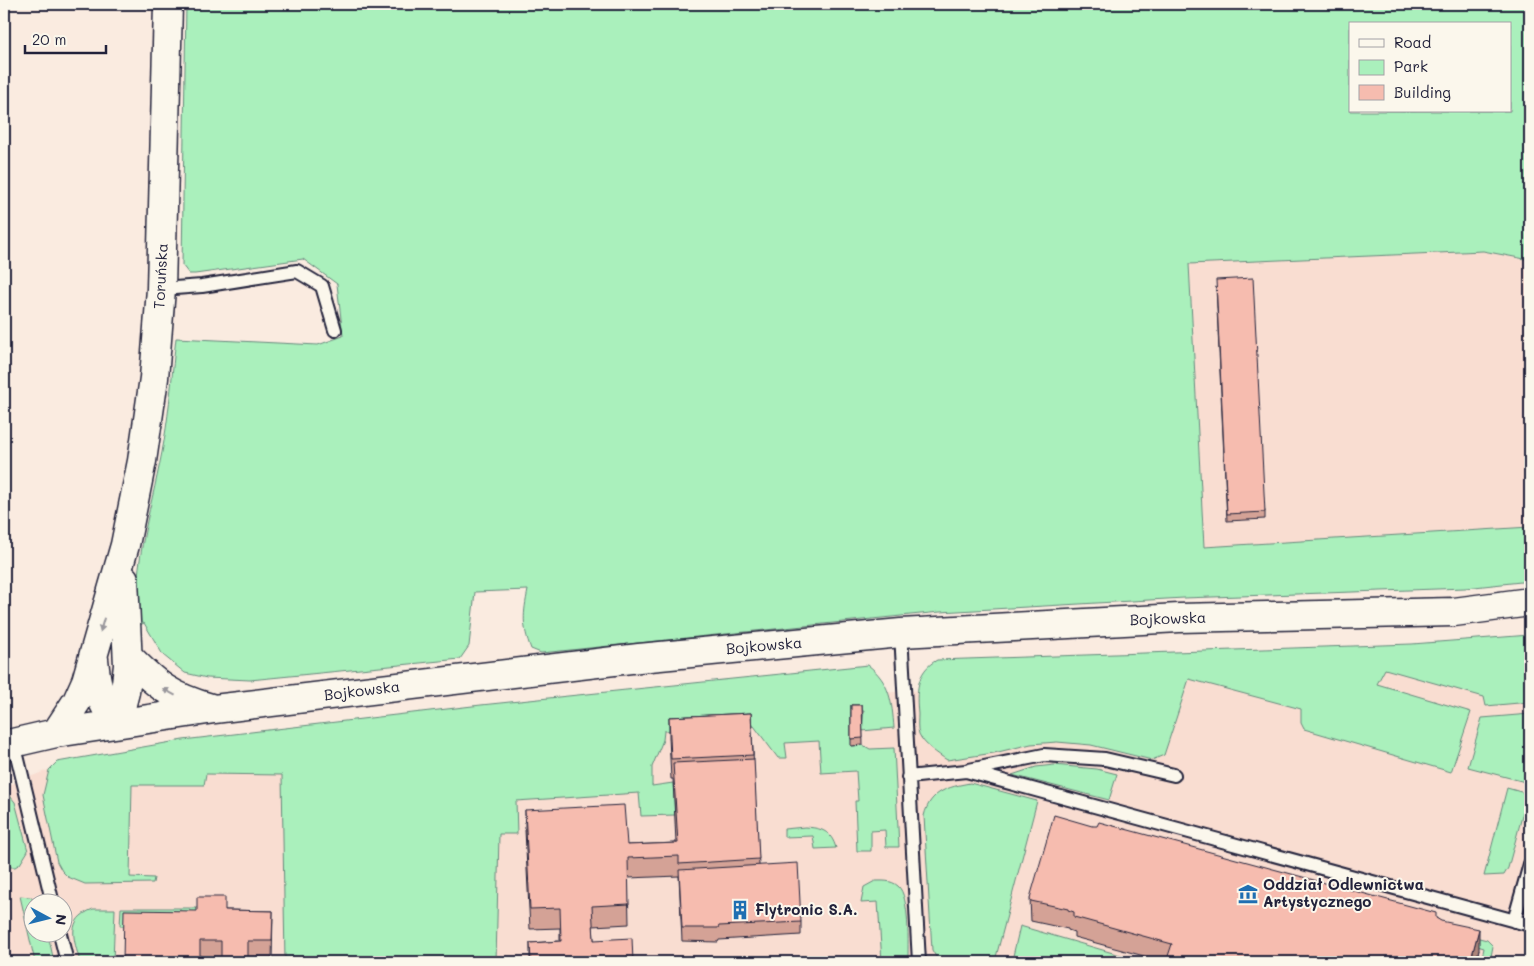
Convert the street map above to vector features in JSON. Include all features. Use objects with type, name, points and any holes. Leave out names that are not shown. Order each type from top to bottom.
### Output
[{"type":"street","name":"Toruńska","points":[[56,733],[77,701],[94,655],[125,545],[142,461],[154,378],[161,289],[168,4]]},
{"type":"street","name":"Toruńska","points":[[117,723],[125,692],[128,656],[124,606],[125,545]]},
{"type":"street","name":"Bojkowska","points":[[9,744],[56,733],[214,709],[639,658],[901,633],[1179,618],[1454,612],[1530,602]]},
{"type":"street","name":"Toruńska","points":[[94,655],[99,694],[106,712],[117,723]]},
{"type":"street","points":[[128,656],[163,689],[187,702],[214,709]]},
{"type":"lane","points":[[161,289],[202,286],[297,271],[322,286],[335,330]]},
{"type":"lane","points":[[901,633],[919,962]]},
{"type":"lane","points":[[9,744],[50,894]]},
{"type":"lane","points":[[908,777],[966,771],[1044,755],[1105,759],[1174,776]]},
{"type":"lane","points":[[966,771],[1530,925]]},
{"type":"lane","points":[[1514,921],[1530,864]]},
{"type":"lane","points":[[62,944],[67,962]]},
{"type":"shaded area","points":[[1483,251],[1530,260],[1530,528],[1204,547],[1189,264]]},
{"type":"shaded area","points":[[1530,653],[1530,962],[4,962],[4,787],[63,764],[836,696],[1216,670]]},
{"type":"green space","points":[[186,4],[1530,4],[1530,260],[1483,251],[1189,264],[1204,547],[1530,527],[1530,581],[1465,588],[1184,598],[940,612],[541,653],[531,649],[526,633],[524,613],[528,590],[475,592],[469,646],[460,659],[250,680],[207,678],[185,673],[163,655],[144,623],[138,626],[137,603],[141,556],[166,428],[176,338],[318,345],[343,336],[337,284],[303,259],[189,274],[182,265]]},
{"type":"green space","points":[[1530,635],[1530,702],[1486,706],[1484,697],[1385,669],[1377,684],[1471,712],[1451,772],[1304,729],[1301,723],[1301,709],[1189,679],[1164,755],[1152,760],[1091,745],[1057,742],[1031,744],[994,753],[947,760],[928,745],[918,732],[917,698],[919,683],[925,670],[937,660],[1412,644]]},
{"type":"green space","points":[[868,665],[881,678],[889,693],[894,728],[862,731],[864,710],[851,712],[852,746],[863,745],[870,749],[894,748],[899,847],[886,847],[885,830],[871,831],[871,851],[857,851],[855,801],[858,801],[856,771],[821,773],[819,741],[785,743],[787,758],[778,758],[754,726],[664,731],[663,740],[652,767],[652,786],[673,783],[675,815],[641,816],[639,793],[516,801],[517,834],[499,834],[496,962],[285,962],[282,775],[206,774],[204,785],[132,785],[130,877],[154,878],[153,883],[85,884],[68,877],[57,862],[43,795],[49,770],[57,762],[183,740],[481,705]]},
{"type":"green space","points":[[1530,714],[1529,783],[1468,767],[1482,718]]},
{"type":"green space","points":[[1054,765],[1097,769],[1117,774],[1109,800],[1012,775],[1036,767]]},
{"type":"green space","points":[[970,783],[1037,801],[996,957],[992,962],[939,962],[932,950],[924,816],[935,796],[954,786]]},
{"type":"green space","points":[[1507,788],[1528,794],[1508,868],[1504,875],[1484,876]]},
{"type":"green space","points":[[4,789],[15,802],[28,851],[20,864],[15,867],[4,867]]},
{"type":"green space","points":[[805,827],[825,831],[834,842],[836,848],[815,849],[813,836],[784,837],[784,829]]},
{"type":"green space","points":[[875,881],[893,883],[902,891],[908,922],[908,962],[882,962],[878,902],[861,903],[864,887]]},
{"type":"green space","points":[[121,908],[200,908],[197,927],[120,926]]},
{"type":"green space","points":[[93,909],[115,909],[113,962],[80,962],[74,938],[75,925],[84,913]]},
{"type":"green space","points":[[1020,926],[1144,962],[1015,962],[1013,956]]},
{"type":"green space","points":[[1441,928],[1487,940],[1493,946],[1490,962],[1481,962],[1484,948],[1440,935]]},
{"type":"green space","points":[[31,944],[50,944],[54,962],[35,962]]},
{"type":"building","points":[[1253,278],[1265,512],[1227,514],[1216,280]]},
{"type":"building","points":[[851,705],[862,705],[863,738],[851,739]]},
{"type":"building","points":[[751,713],[753,755],[671,759],[669,717]]},
{"type":"building","points":[[754,759],[759,859],[679,864],[679,856],[628,858],[629,904],[592,906],[594,940],[632,938],[633,962],[531,962],[530,943],[561,941],[560,908],[530,909],[525,810],[624,805],[627,845],[678,843],[673,763]]},
{"type":"building","points":[[1054,815],[1092,826],[1097,826],[1099,822],[1436,913],[1436,918],[1441,921],[1479,929],[1471,959],[1472,962],[1166,962],[1172,944],[1074,917],[1074,912],[1068,909],[1031,901],[1030,898]]},
{"type":"building","name":"Flytronic S.A.","points":[[798,863],[801,922],[719,926],[718,928],[682,928],[679,870]]},
{"type":"building","points":[[197,897],[225,897],[225,910],[273,911],[272,941],[248,941],[248,962],[221,962],[221,941],[200,941],[200,962],[123,962],[124,910],[197,911]]},
{"type":"place","name":"Oddział Odlewnictwa Artystycznego","points":[[1248,894]]},
{"type":"place","name":"Flytronic S.A.","points":[[740,910]]}]
